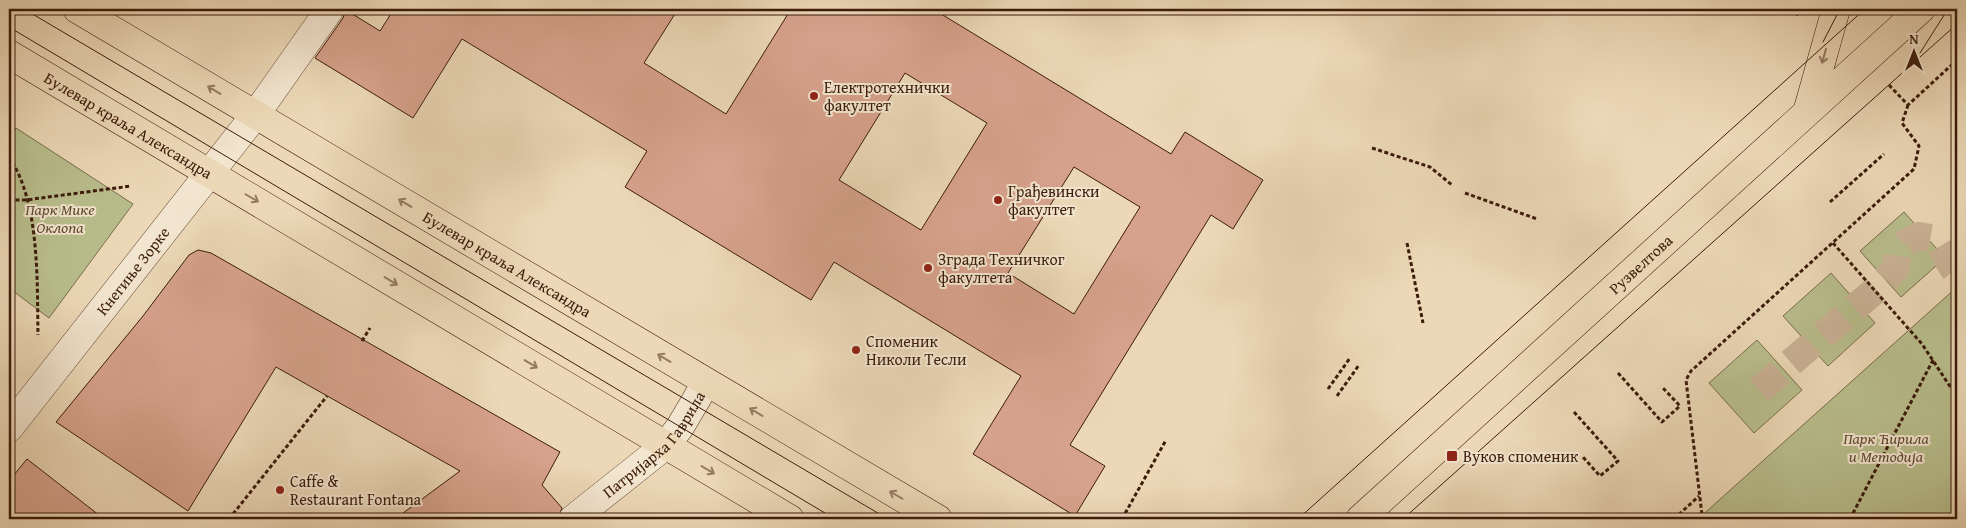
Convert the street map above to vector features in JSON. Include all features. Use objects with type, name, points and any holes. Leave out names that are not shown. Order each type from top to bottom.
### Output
[{"type":"main road","name":"Булевар краља Александра","points":[[78,9],[938,519]]},
{"type":"main road","points":[[1808,109],[1836,9]]},
{"type":"main road","name":"Рузвелтова","points":[[1360,519],[1808,109],[1921,9]]},
{"type":"main road","name":"Булевар краља Александра","points":[[9,54],[790,519]]},
{"type":"street","name":"Кнегиње Зорке","points":[[9,428],[256,114],[330,9]]},
{"type":"street","name":"Патријарха Гаврила","points":[[573,519],[666,445],[680,427],[706,383]]},
{"type":"path","points":[[1706,519],[1702,515],[1686,380],[1692,371],[1914,169],[1919,146],[1902,123],[1908,105],[1957,60]]},
{"type":"path","points":[[1896,93],[1908,105]]},
{"type":"path","points":[[1372,148],[1430,167],[1452,185]]},
{"type":"path","points":[[1830,202],[1884,154]]},
{"type":"path","points":[[9,156],[16,167],[32,220],[37,270],[39,390]]},
{"type":"path","points":[[9,200],[26,200],[131,186]]},
{"type":"path","points":[[1465,193],[1537,219]]},
{"type":"path","points":[[1832,243],[1922,344],[1957,396]]},
{"type":"path","points":[[1407,244],[1422,323]]},
{"type":"path","points":[[362,341],[370,328]]},
{"type":"path","points":[[1328,388],[1350,358]]},
{"type":"path","points":[[1850,519],[1933,360]]},
{"type":"path","points":[[1337,396],[1359,365]]},
{"type":"path","points":[[1618,372],[1662,422],[1680,406],[1662,387]]},
{"type":"path","points":[[229,519],[327,396]]},
{"type":"path","points":[[1574,412],[1618,461],[1600,476],[1582,456]]},
{"type":"path","points":[[1122,519],[1166,440]]},
{"type":"path","points":[[1674,519],[1700,495]]},
{"type":"green space","name":"Парк Мике Оклопа","points":[[16,128],[133,204],[49,318],[9,288],[9,138]]},
{"type":"green space","points":[[1904,212],[1945,258],[1901,297],[1860,251]]},
{"type":"green space","points":[[1831,273],[1875,323],[1828,366],[1783,316]]},
{"type":"green space","name":"Парк Ћирила и Методија","points":[[1957,287],[1957,519],[1698,519]]},
{"type":"green space","points":[[1757,340],[1802,390],[1754,433],[1709,383]]},
{"type":"building","name":"Зграда Техничког факултета","points":[[394,9],[678,9],[644,63],[726,114],[791,9],[933,9],[1171,154],[1185,132],[1263,180],[1233,229],[1211,215],[1070,445],[1105,466],[1075,516],[973,454],[1021,376],[834,262],[811,300],[625,187],[647,151],[462,39],[413,118],[315,58],[343,18],[346,10],[380,31]],"holes":[[[905,73],[987,123],[921,230],[839,180]],[[1074,167],[1140,207],[1074,314],[1008,273]]]},
{"type":"building","points":[[198,250],[211,253],[560,452],[542,485],[562,508],[558,519],[395,519],[460,471],[276,367],[188,511],[56,422],[143,316],[189,255]]},
{"type":"building","points":[[27,459],[104,519],[9,519],[9,481]]},
{"type":"tunnel","points":[[1759,390],[1879,287],[1896,268],[1898,253],[1907,242],[1919,236],[1936,239],[1957,273]]},
{"type":"tram line","points":[[24,9],[888,519]]},
{"type":"tram line","points":[[1823,42],[1840,9]]},
{"type":"tram line","points":[[1298,519],[1865,9]]},
{"type":"tram line","points":[[1920,53],[1948,9]]},
{"type":"tram line","points":[[1403,519],[1957,24]]},
{"type":"tram line","points":[[9,27],[835,519]]},
{"type":"place","name":"Електротехнички факултет","points":[[814,96]]},
{"type":"place","name":"Грађевински факултет","points":[[998,200]]},
{"type":"place","name":"Зграда Техничког факултета","points":[[928,268]]},
{"type":"place","name":"Споменик Николи Тесли","points":[[856,350]]},
{"type":"place","name":"Вуков споменик","points":[[1452,456]]},
{"type":"place","name":"Caffe & Restaurant Fontana","points":[[280,490]]}]
